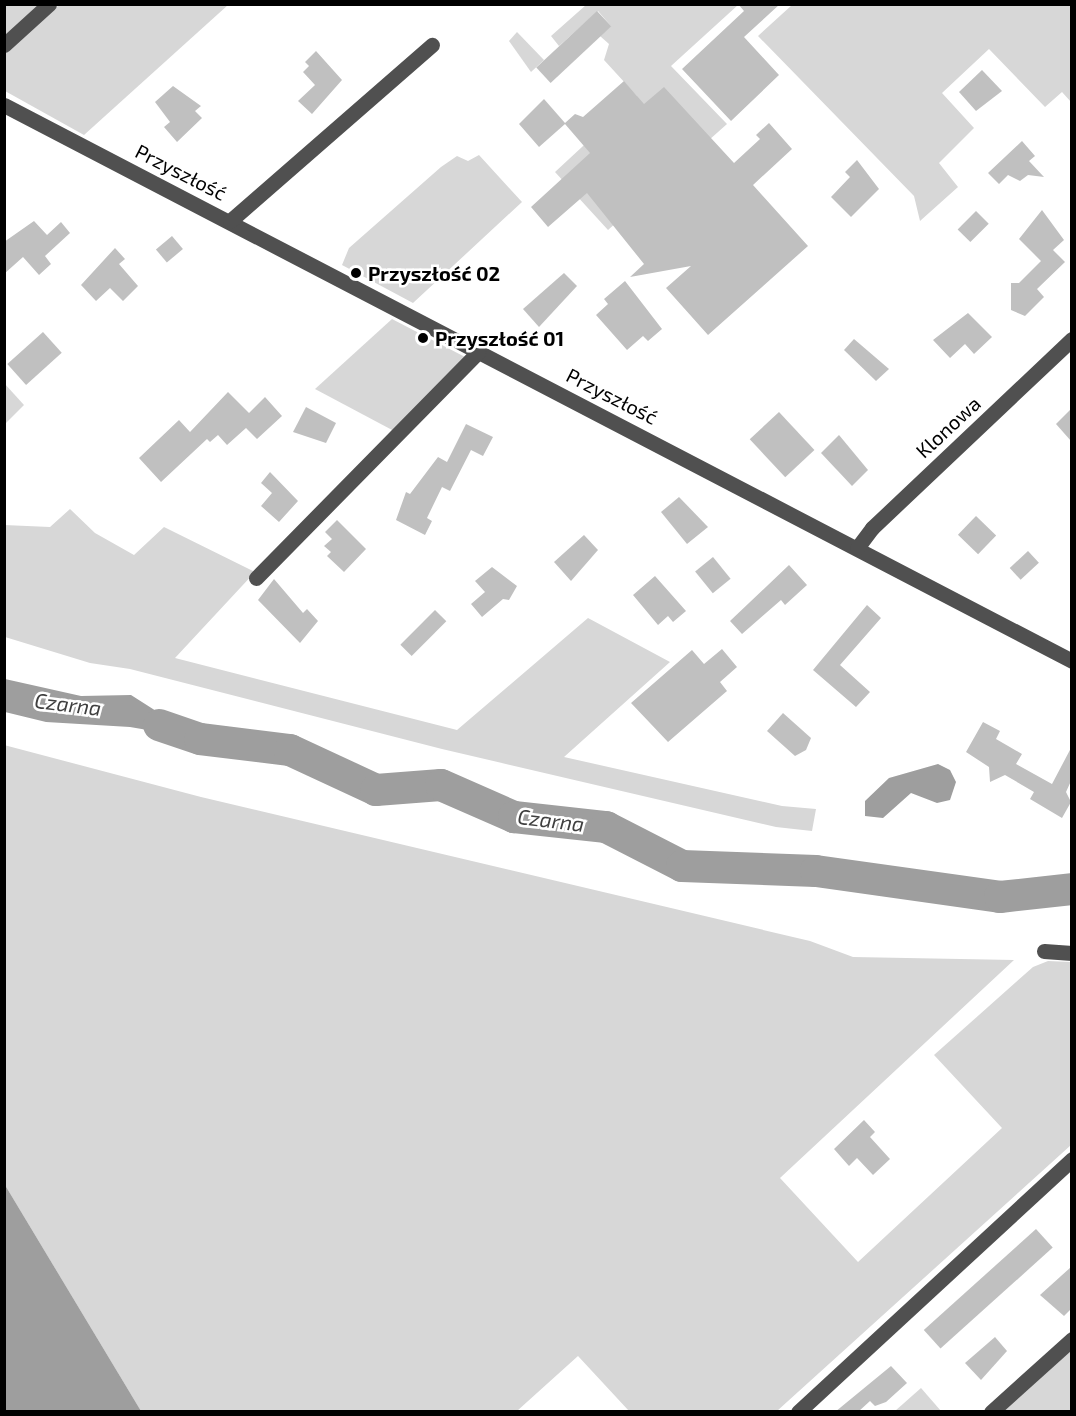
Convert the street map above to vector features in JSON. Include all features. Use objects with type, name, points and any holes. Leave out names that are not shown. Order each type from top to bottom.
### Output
[{"type":"street","points":[[4,45],[49,4]]},
{"type":"street","points":[[230,221],[432,45]]},
{"type":"street","name":"Przyszłość","points":[[4,105],[857,548],[1071,662]]},
{"type":"street","name":"Klonowa","points":[[857,548],[872,528],[1071,339]]},
{"type":"street","points":[[256,578],[478,352]]},
{"type":"street","points":[[1044,951],[1071,953]]},
{"type":"street","points":[[798,1412],[1071,1159]]},
{"type":"street","points":[[991,1412],[1071,1339]]},
{"type":"shaded area","points":[[5,5],[42,5],[5,39]]},
{"type":"shaded area","points":[[59,5],[228,5],[84,135],[5,91],[4,54]]},
{"type":"shaded area","points":[[586,5],[738,5],[671,66],[727,124],[608,230],[555,172],[637,96],[604,60],[609,44],[600,36],[611,26],[598,11],[559,46],[551,36]]},
{"type":"shaded area","points":[[792,5],[1071,5],[1071,102],[1062,92],[1045,107],[989,49],[942,93],[974,128],[939,163],[958,187],[920,221],[914,196],[758,36]]},
{"type":"shaded area","points":[[517,32],[544,60],[531,72],[509,41]]},
{"type":"shaded area","points":[[479,155],[522,202],[413,303],[342,265],[349,248],[441,167],[457,156],[468,161]]},
{"type":"shaded area","points":[[392,319],[465,357],[394,431],[315,389]]},
{"type":"shaded area","points":[[4,383],[24,405],[5,424],[4,424]]},
{"type":"shaded area","points":[[70,509],[95,533],[134,555],[164,527],[255,572],[175,658],[457,730],[588,618],[670,662],[564,757],[782,806],[816,809],[812,831],[776,827],[442,749],[130,669],[90,663],[5,637],[4,525],[50,527]]},
{"type":"shaded area","points":[[4,745],[201,797],[810,941],[853,957],[1014,960],[780,1178],[858,1262],[1002,1128],[934,1055],[1033,967],[1048,961],[1071,962],[1071,1145],[777,1411],[629,1411],[578,1356],[517,1411],[141,1411],[5,1185]]},
{"type":"shaded area","points":[[1071,1349],[1071,1411],[1002,1411]]},
{"type":"shaded area","points":[[921,1388],[941,1411],[895,1411]]},
{"type":"water","points":[[5,679],[81,696],[131,695],[200,739],[130,727],[46,722],[5,712]]},
{"type":"water","points":[[938,764],[950,770],[956,782],[950,800],[937,803],[911,793],[883,818],[865,816],[865,801],[889,778]]},
{"type":"water","points":[[5,1185],[141,1411],[5,1411]]},
{"type":"building","points":[[738,4],[780,4],[744,37],[779,75],[731,121],[682,69],[744,11]]},
{"type":"building","points":[[597,11],[611,26],[551,83],[536,68]]},
{"type":"building","points":[[316,51],[342,80],[312,114],[298,101],[315,85],[303,72],[309,66],[305,62]]},
{"type":"building","points":[[982,70],[1002,91],[976,111],[959,92]]},
{"type":"building","points":[[624,81],[644,104],[664,87],[734,163],[760,139],[756,135],[769,123],[792,149],[753,185],[808,246],[708,335],[666,288],[691,266],[630,277],[644,264],[587,193],[548,227],[531,207],[590,153],[565,124],[539,147],[519,124],[544,99],[565,123],[575,114],[583,117]]},
{"type":"building","points":[[173,86],[201,106],[195,111],[202,118],[177,142],[164,127],[170,122],[155,102]]},
{"type":"building","points":[[1022,141],[1035,156],[1029,161],[1044,177],[1028,175],[1020,181],[1008,175],[999,184],[988,173]]},
{"type":"building","points":[[857,160],[879,189],[851,217],[831,197],[850,177],[845,172]]},
{"type":"building","points":[[1042,210],[1064,240],[1053,250],[1065,262],[1037,289],[1044,297],[1025,316],[1011,310],[1011,283],[1019,283],[1041,261],[1019,239]]},
{"type":"building","points":[[976,211],[989,224],[970,242],[958,229]]},
{"type":"building","points":[[34,221],[47,235],[61,222],[70,233],[45,256],[51,264],[39,275],[23,257],[4,274],[4,242]]},
{"type":"building","points":[[172,236],[183,249],[167,263],[156,249]]},
{"type":"building","points":[[115,248],[125,259],[119,264],[138,286],[123,301],[110,288],[96,301],[81,285]]},
{"type":"building","points":[[564,273],[577,286],[539,327],[523,309]]},
{"type":"building","points":[[625,281],[662,329],[648,341],[643,336],[627,350],[596,315],[608,304],[604,299]]},
{"type":"building","points":[[968,313],[992,337],[974,354],[965,344],[950,358],[933,340]]},
{"type":"building","points":[[43,332],[62,353],[26,385],[7,364]]},
{"type":"building","points":[[854,339],[889,369],[876,381],[844,350]]},
{"type":"building","points":[[228,392],[249,413],[265,397],[282,416],[257,439],[246,428],[227,445],[218,435],[210,442],[207,439],[161,482],[139,458],[179,420],[190,432]]},
{"type":"building","points":[[306,407],[336,423],[326,443],[293,432]]},
{"type":"building","points":[[1071,409],[1071,441],[1056,424]]},
{"type":"building","points":[[779,412],[814,450],[785,477],[750,439]]},
{"type":"building","points":[[466,424],[493,437],[483,456],[471,450],[450,491],[442,487],[427,518],[432,521],[425,535],[396,520],[406,492],[410,494],[438,457],[447,462]]},
{"type":"building","points":[[839,435],[868,470],[852,486],[821,453]]},
{"type":"building","points":[[270,472],[298,501],[279,522],[261,506],[272,493],[261,483]]},
{"type":"building","points":[[679,497],[708,527],[687,544],[661,512]]},
{"type":"building","points":[[976,516],[996,535],[978,554],[958,535]]},
{"type":"building","points":[[337,520],[366,549],[344,572],[327,556],[331,552],[324,546],[332,539],[325,532]]},
{"type":"building","points":[[584,535],[598,550],[571,581],[554,562]]},
{"type":"building","points":[[1028,551],[1039,563],[1021,580],[1010,568]]},
{"type":"building","points":[[713,557],[731,579],[713,593],[695,571]]},
{"type":"building","points":[[789,565],[807,585],[785,605],[781,600],[742,634],[730,621]]},
{"type":"building","points":[[492,567],[517,586],[509,600],[503,599],[482,617],[471,604],[485,592],[475,581]]},
{"type":"building","points":[[655,576],[686,611],[673,622],[668,616],[658,625],[633,595]]},
{"type":"building","points":[[274,579],[303,613],[307,609],[318,621],[300,643],[258,600]]},
{"type":"building","points":[[867,605],[881,618],[840,665],[870,692],[856,707],[813,670]]},
{"type":"building","points":[[435,610],[446,621],[412,656],[400,645]]},
{"type":"building","points":[[722,649],[737,667],[720,682],[727,691],[668,742],[631,703],[692,650],[704,664]]},
{"type":"building","points":[[783,713],[811,738],[806,750],[795,756],[767,731]]},
{"type":"building","points":[[983,722],[1000,731],[996,739],[1022,754],[1016,764],[1052,784],[1071,748],[1071,781],[1066,792],[1071,802],[1062,818],[1030,799],[1034,792],[1005,775],[990,782],[989,767],[966,752]]},
{"type":"building","points":[[864,1120],[875,1132],[870,1137],[890,1159],[873,1175],[857,1158],[849,1166],[834,1149]]},
{"type":"building","points":[[1036,1229],[1053,1248],[941,1349],[924,1330]]},
{"type":"building","points":[[1071,1267],[1071,1309],[1064,1316],[1040,1295]]},
{"type":"building","points":[[995,1337],[1007,1351],[981,1380],[965,1363]]},
{"type":"building","points":[[891,1366],[907,1383],[886,1402],[875,1406],[870,1401],[858,1412],[835,1412]]},
{"type":"waterway","name":"Czarna","points":[[159,725],[200,739],[290,750],[376,790],[441,785],[514,817],[606,827],[682,866],[816,871],[1000,897],[1072,889]]},
{"type":"place","name":"Przyszłość 02","points":[[356,273]]},
{"type":"place","name":"Przyszłość 01","points":[[423,338]]}]
